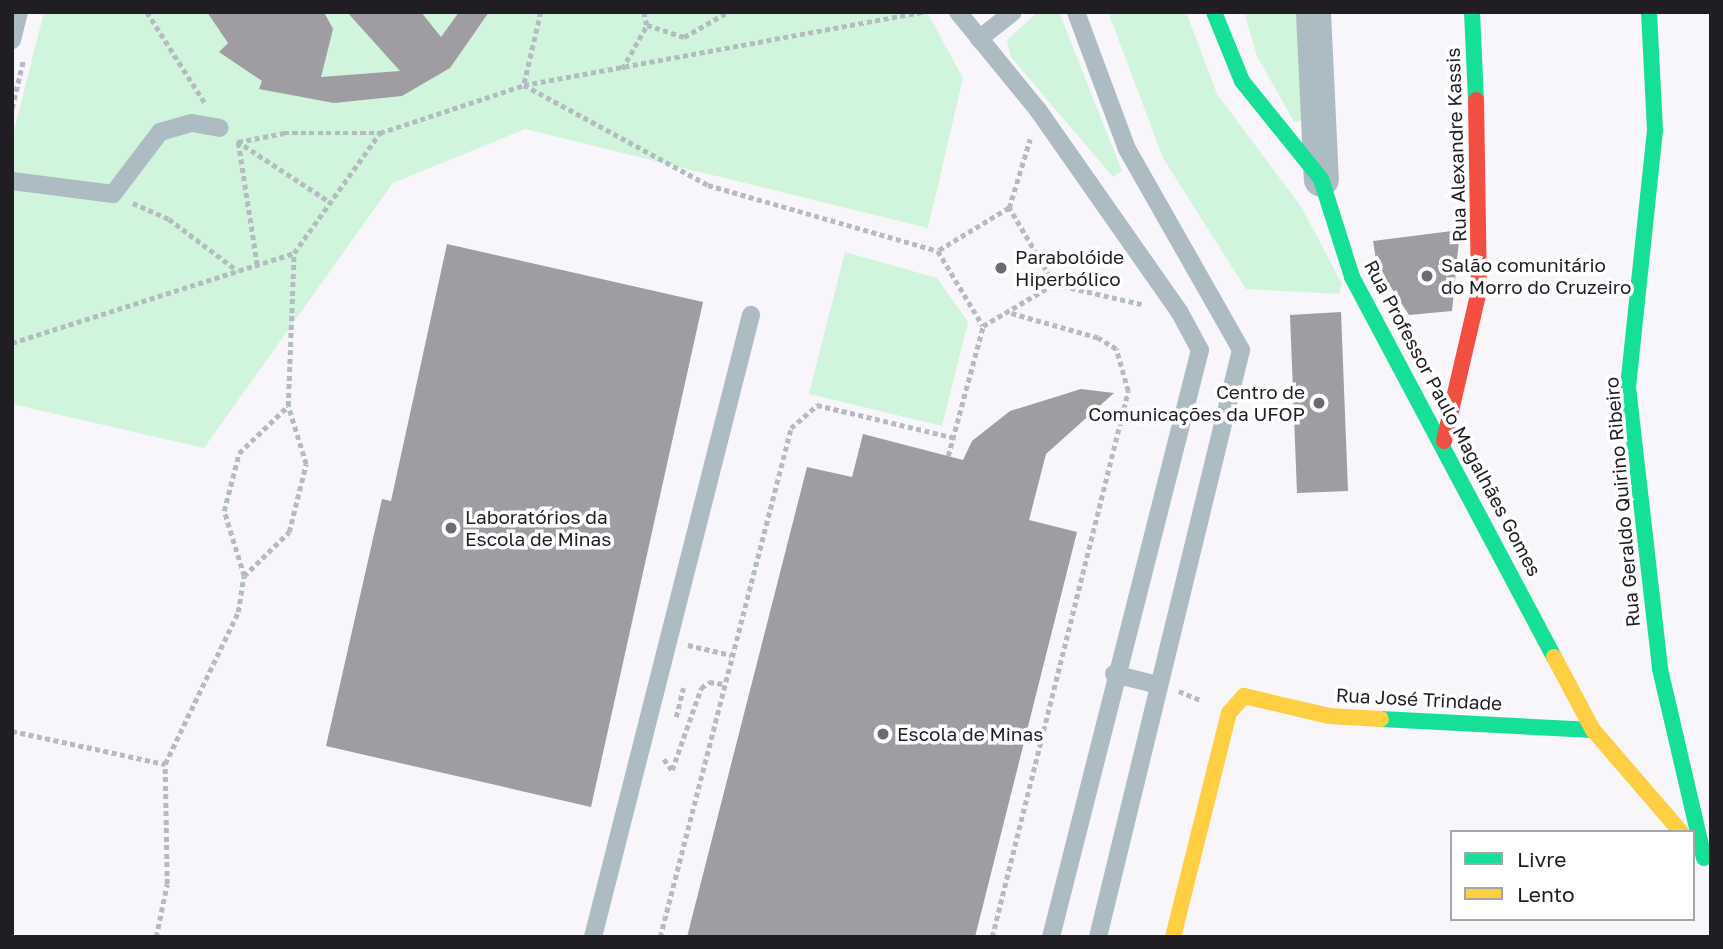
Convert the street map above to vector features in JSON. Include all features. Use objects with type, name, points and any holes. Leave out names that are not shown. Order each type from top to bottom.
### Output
[{"type":"street","name":"Rua Professor Paulo Magalhães Gomes","points":[[1214,12],[1242,81],[1321,179],[1352,277],[1444,441],[1593,730],[1679,830]]},
{"type":"street","points":[[1313,12],[1321,179]]},
{"type":"street","name":"Rua Alexandre Kassis","points":[[1444,441],[1479,290],[1482,226],[1472,12]]},
{"type":"street","name":"Rua Geraldo Quirino Ribeiro","points":[[1649,12],[1655,130],[1628,387],[1660,669],[1703,858]]},
{"type":"street","name":"Rua José Trindade","points":[[1229,713],[1244,696],[1329,716],[1593,730]]},
{"type":"street","points":[[1173,937],[1229,713]]},
{"type":"lane","points":[[12,40],[19,12]]},
{"type":"lane","points":[[958,12],[1038,110],[1180,313],[1199,351],[1114,674],[1051,937]]},
{"type":"lane","points":[[979,39],[1013,12]]},
{"type":"lane","points":[[1076,12],[1127,149],[1241,350],[1098,937]]},
{"type":"lane","points":[[12,181],[113,194],[160,132],[192,123],[220,128]]},
{"type":"lane","points":[[593,937],[670,650],[751,315]]},
{"type":"lane","points":[[1114,674],[1158,685]]},
{"type":"path","points":[[147,12],[220,128],[330,202]]},
{"type":"path","points":[[524,85],[541,12]]},
{"type":"path","points":[[622,69],[647,25],[644,12]]},
{"type":"path","points":[[647,25],[684,37],[728,12]]},
{"type":"path","points":[[238,142],[284,133],[380,133],[524,85],[922,12]]},
{"type":"path","points":[[524,85],[708,185],[938,251],[983,326]]},
{"type":"path","points":[[938,251],[1009,208],[1038,110]]},
{"type":"path","points":[[244,576],[289,532],[306,464],[288,406],[293,253],[380,133]]},
{"type":"path","points":[[238,142],[257,265]]},
{"type":"path","points":[[113,194],[169,219],[238,271]]},
{"type":"path","points":[[1009,208],[1054,284]]},
{"type":"path","points":[[12,343],[293,253]]},
{"type":"path","points":[[948,456],[983,326],[1054,284],[1180,313]]},
{"type":"path","points":[[992,937],[1128,390],[1116,349],[1107,343],[1006,312]]},
{"type":"path","points":[[660,937],[791,428],[817,405],[955,438]]},
{"type":"path","points":[[156,937],[167,884],[165,764],[238,612],[244,576],[223,511],[239,453],[288,406]]},
{"type":"path","points":[[670,650],[732,655]]},
{"type":"path","points":[[670,650],[687,672],[671,732]]},
{"type":"path","points":[[668,744],[664,767],[672,770],[701,688],[724,684]]},
{"type":"path","points":[[1158,685],[1229,713]]},
{"type":"path","points":[[12,731],[165,764]]},
{"type":"green space","points":[[44,12],[927,12],[963,78],[928,228],[525,129],[393,183],[204,448],[12,404],[12,139]]},
{"type":"green space","points":[[1038,12],[1059,12],[1122,171],[1113,177],[1011,57],[1007,40]]},
{"type":"green space","points":[[1108,12],[1186,12],[1217,94],[1302,208],[1342,284],[1339,294],[1246,289],[1163,158]]},
{"type":"green space","points":[[1244,12],[1296,12],[1305,120],[1294,122],[1257,56]]},
{"type":"green space","points":[[845,252],[937,278],[968,322],[942,426],[809,394]]},
{"type":"building","points":[[207,12],[324,12],[333,29],[321,77],[400,71],[347,12],[421,12],[441,37],[459,12],[489,12],[450,68],[402,96],[334,103],[259,89],[262,81],[219,52],[228,43]]},
{"type":"building","name":"Salão comunitário do Morro do Cruzeiro","points":[[1460,230],[1452,311],[1409,315],[1377,266],[1373,241]]},
{"type":"building","name":"Laboratórios da Escola de Minas","points":[[447,244],[703,302],[591,807],[326,746],[382,499],[391,501]]},
{"type":"building","name":"Centro de Comunicações da UFOP","points":[[1341,312],[1348,491],[1297,493],[1290,315]]},
{"type":"building","name":"Escola de Minas","points":[[1081,389],[1114,393],[1046,454],[1029,520],[1077,532],[975,937],[687,937],[807,467],[852,477],[863,434],[963,460],[972,441],[1010,411]]},
{"type":"traffic: fast","points":[[1214,12],[1242,81],[1321,179],[1352,277],[1554,657]]},
{"type":"traffic: fast","points":[[1472,12],[1476,100]]},
{"type":"traffic: fast","points":[[1649,12],[1655,130],[1628,387],[1660,669],[1704,858]]},
{"type":"traffic: fast","points":[[1381,719],[1593,730]]},
{"type":"traffic: slow","points":[[1554,657],[1593,730],[1679,830]]},
{"type":"traffic: slow","points":[[1173,937],[1229,713],[1244,696],[1329,716],[1381,719]]},
{"type":"traffic: jam","points":[[1444,441],[1479,290],[1476,100]]},
{"type":"place","name":"Parabolóide Hiperbólico","points":[[1001,268]]},
{"type":"place","name":"Salão comunitário do Morro do Cruzeiro","points":[[1427,276]]},
{"type":"place","name":"Centro de Comunicações da UFOP","points":[[1319,403]]},
{"type":"place","name":"Laboratórios da Escola de Minas","points":[[451,528]]},
{"type":"place","name":"Escola de Minas","points":[[883,734]]}]
